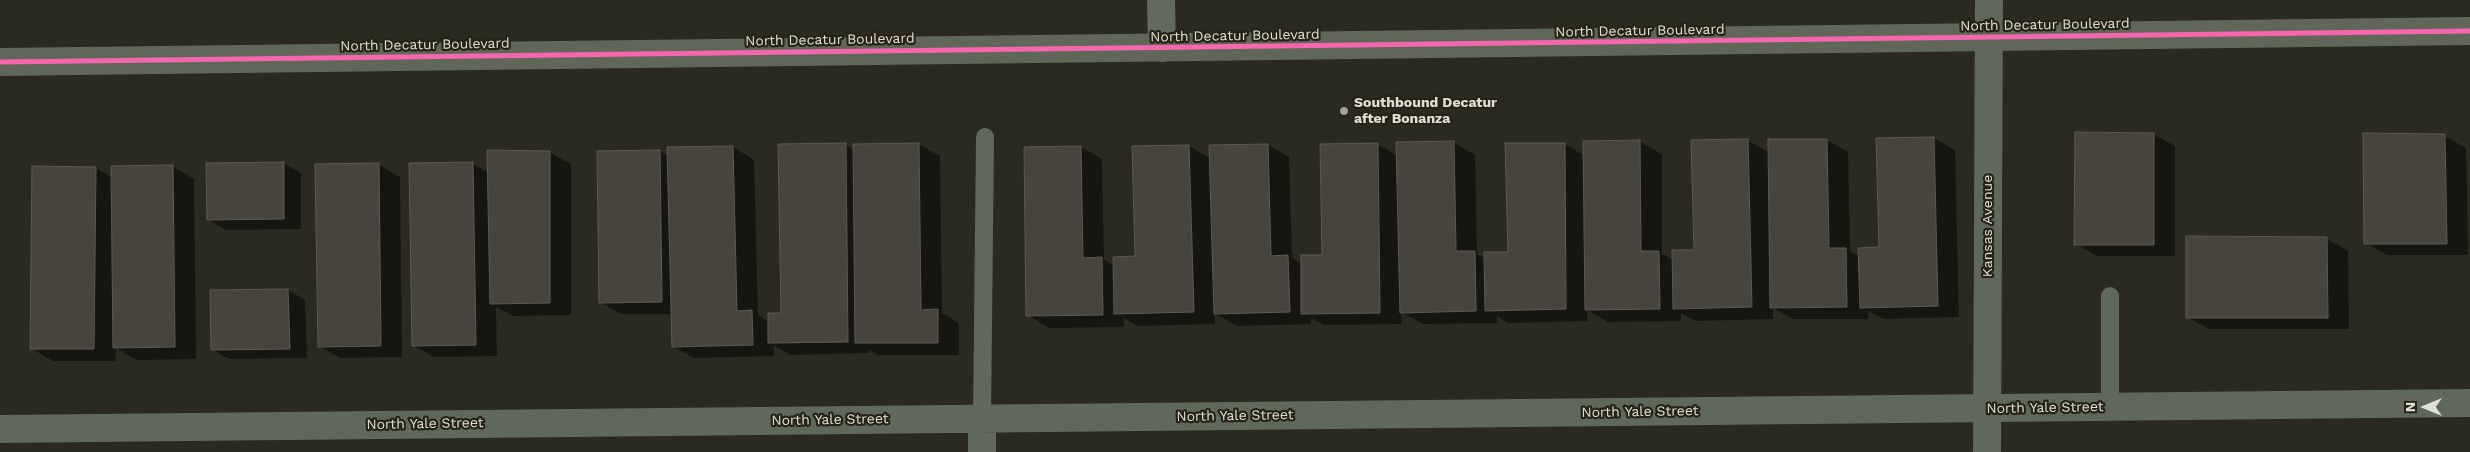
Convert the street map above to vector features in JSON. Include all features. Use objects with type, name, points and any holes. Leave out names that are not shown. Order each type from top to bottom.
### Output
[{"type":"main road","name":"North Decatur Boulevard","points":[[0,62],[2470,31]]},
{"type":"street","points":[[1162,0],[1162,48]]},
{"type":"street","name":"Kansas Avenue","points":[[1988,452],[1989,0]]},
{"type":"street","name":"North Yale Street","points":[[0,429],[2470,403]]},
{"type":"street","points":[[982,419],[982,452]]},
{"type":"lane","points":[[982,419],[985,136]]},
{"type":"lane","points":[[2110,296],[2110,407]]},
{"type":"building","points":[[2075,132],[2154,133],[2154,245],[2074,245]]},
{"type":"building","points":[[2363,133],[2445,134],[2447,244],[2364,244]]},
{"type":"building","points":[[1934,137],[1938,306],[1860,308],[1858,248],[1879,247],[1876,138]]},
{"type":"building","points":[[1748,139],[1752,307],[1673,309],[1672,250],[1694,250],[1691,140]]},
{"type":"building","points":[[1768,139],[1827,139],[1829,248],[1846,248],[1847,307],[1770,308]]},
{"type":"building","points":[[1640,140],[1641,251],[1659,251],[1660,309],[1585,310],[1583,141]]},
{"type":"building","points":[[1454,141],[1456,251],[1475,251],[1476,311],[1400,313],[1396,142]]},
{"type":"building","points":[[846,143],[848,342],[768,343],[768,313],[781,313],[778,144]]},
{"type":"building","points":[[919,143],[921,310],[938,309],[938,343],[855,343],[853,144]]},
{"type":"building","points":[[1378,143],[1380,313],[1301,314],[1301,255],[1322,255],[1320,144]]},
{"type":"building","points":[[1505,143],[1565,143],[1566,309],[1485,311],[1484,252],[1508,252]]},
{"type":"building","points":[[1268,144],[1271,256],[1288,255],[1290,312],[1214,314],[1209,145]]},
{"type":"building","points":[[1189,145],[1194,312],[1114,314],[1113,257],[1135,256],[1132,146]]},
{"type":"building","points":[[733,146],[737,311],[752,310],[753,345],[672,347],[667,147]]},
{"type":"building","points":[[1081,146],[1083,258],[1102,257],[1103,315],[1026,316],[1024,147]]},
{"type":"building","points":[[487,150],[550,151],[550,303],[490,304]]},
{"type":"building","points":[[660,150],[662,302],[599,303],[597,151]]},
{"type":"building","points":[[284,162],[284,219],[207,220],[206,163]]},
{"type":"building","points":[[473,162],[476,345],[412,346],[409,163]]},
{"type":"building","points":[[379,163],[381,346],[318,347],[315,164]]},
{"type":"building","points":[[173,165],[175,347],[113,348],[111,166]]},
{"type":"building","points":[[32,166],[96,167],[94,349],[30,349]]},
{"type":"building","points":[[2186,236],[2327,237],[2328,318],[2186,318]]},
{"type":"building","points":[[288,289],[290,349],[211,350],[210,290]]},
{"type":"cycle path","points":[[0,62],[2470,31]]},
{"type":"place","name":"Southbound Decatur after Bonanza","points":[[1344,111]]}]
